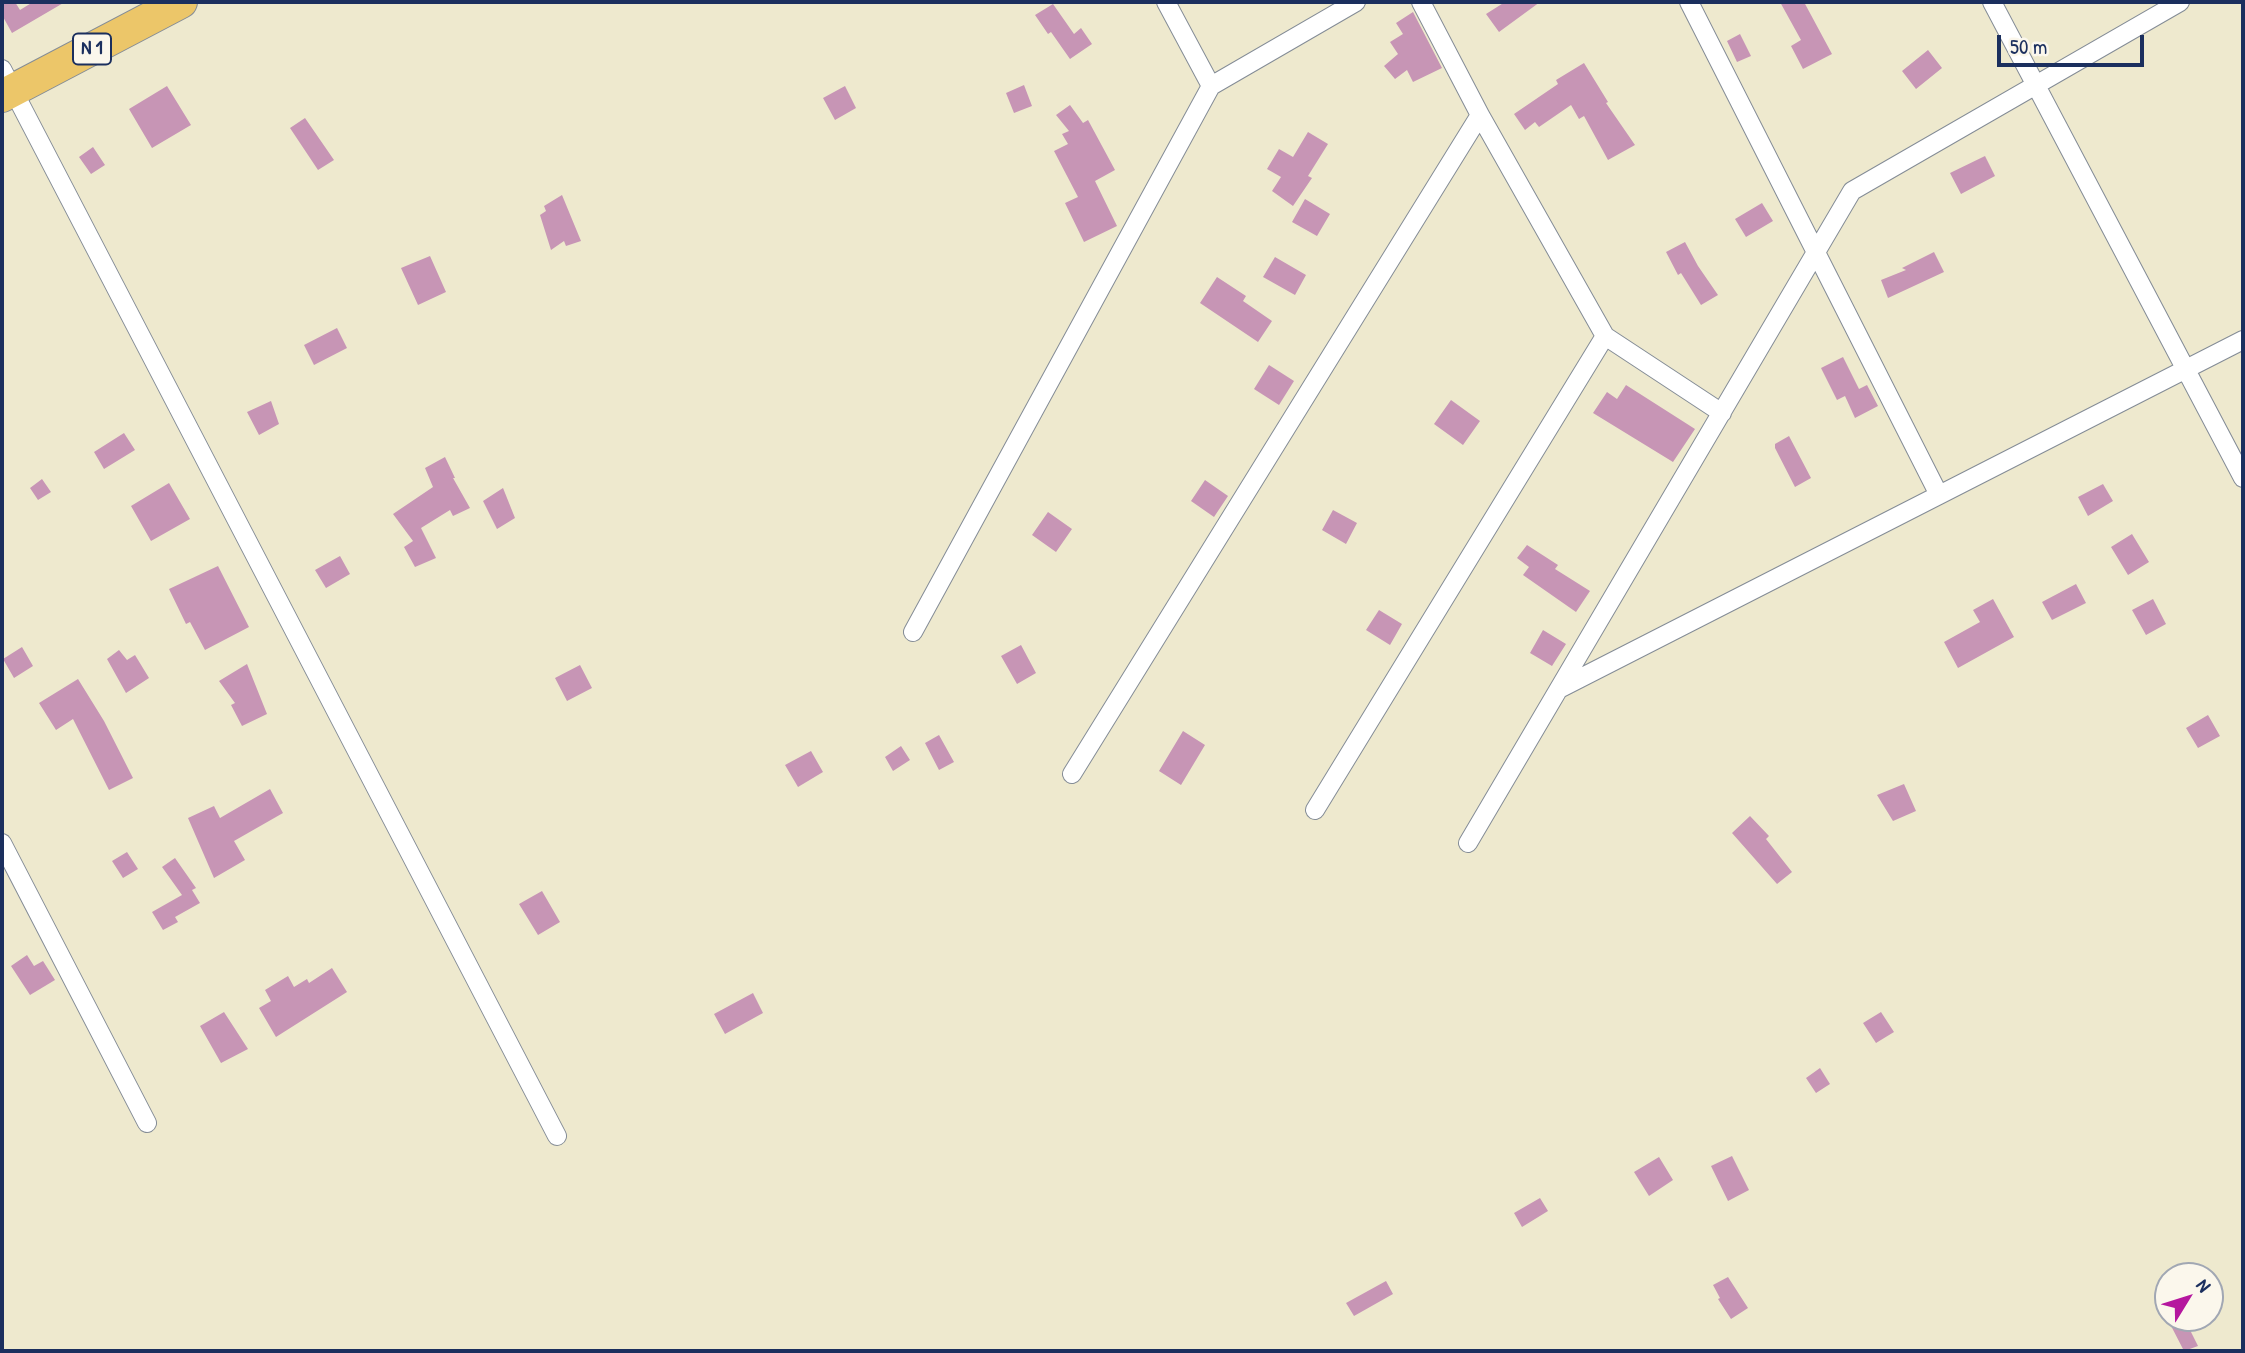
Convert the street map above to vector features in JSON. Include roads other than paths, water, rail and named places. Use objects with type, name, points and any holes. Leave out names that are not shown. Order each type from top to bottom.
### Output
[{"type":"highway","name":"N 1","points":[[5,85],[181,2]]},
{"type":"street","points":[[1166,2],[1211,86]]},
{"type":"street","points":[[913,632],[1211,86],[1356,2]]},
{"type":"street","points":[[1422,2],[1480,115],[1605,336],[1722,413]]},
{"type":"street","points":[[1689,2],[1939,495]]},
{"type":"street","points":[[1992,2],[2243,478]]},
{"type":"street","points":[[1468,842],[1852,191],[2180,2]]},
{"type":"street","points":[[5,85],[557,1136]]},
{"type":"street","points":[[1072,774],[1480,115]]},
{"type":"street","points":[[1315,810],[1605,336]]},
{"type":"street","points":[[1559,689],[2243,340]]},
{"type":"street","points":[[2,843],[147,1123]]}]
